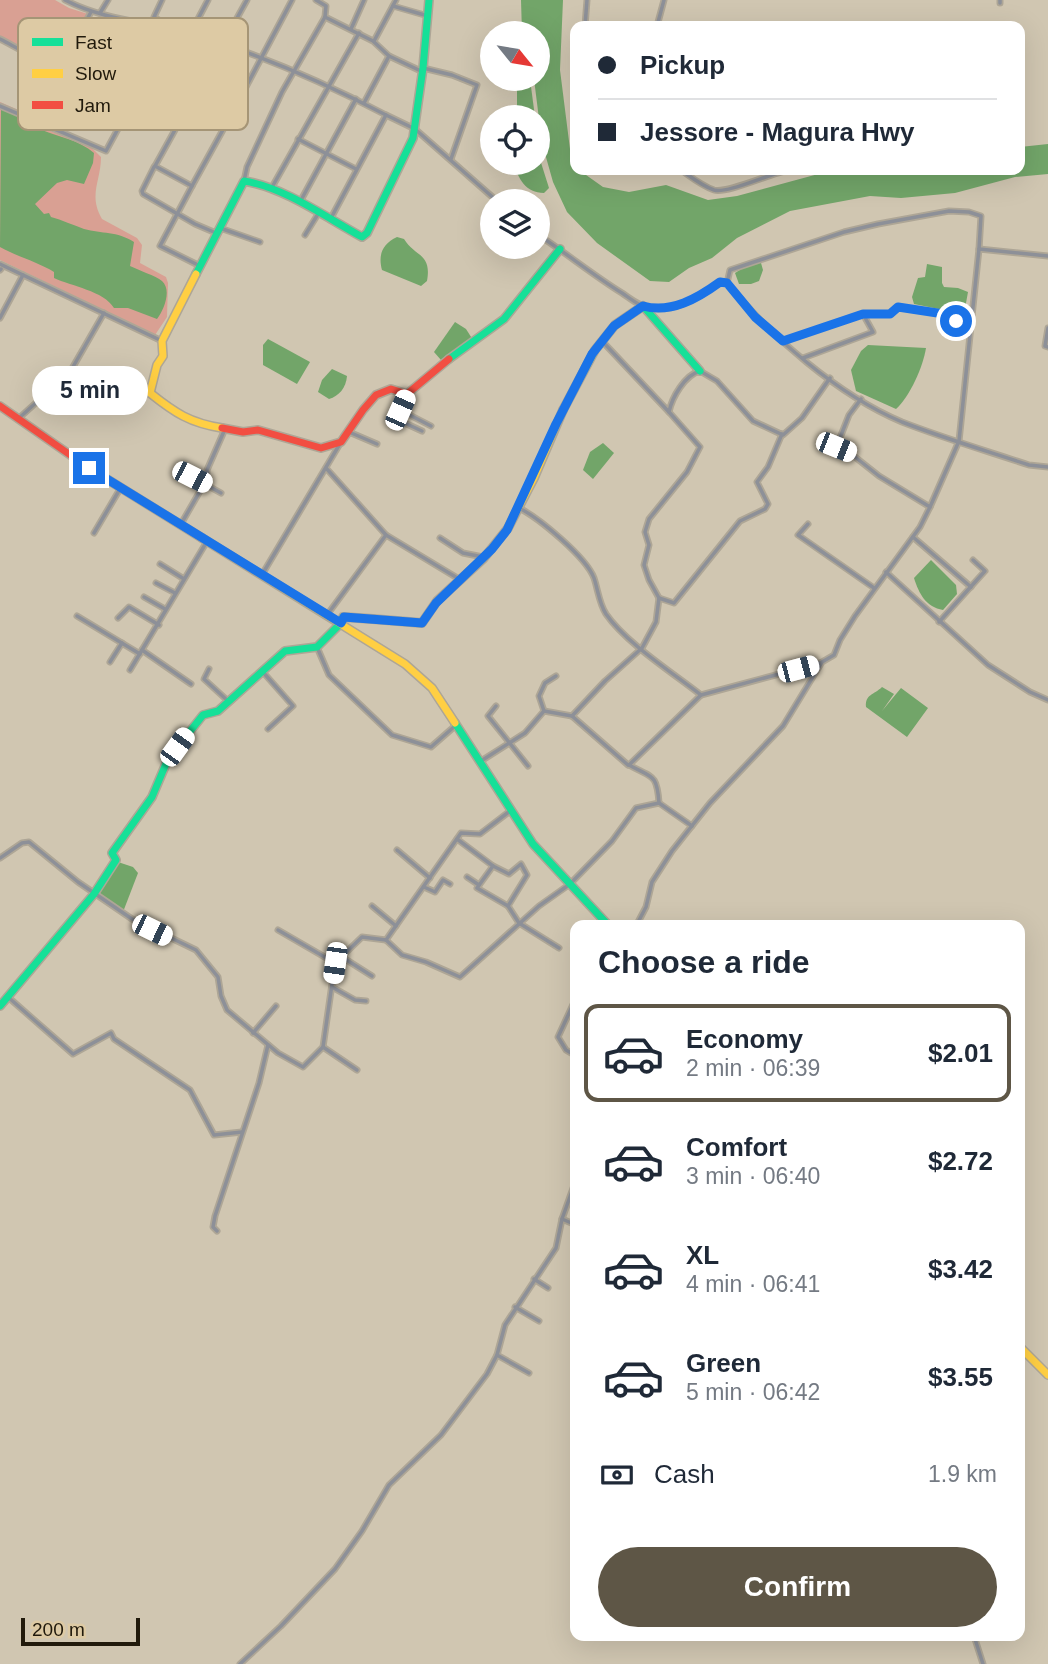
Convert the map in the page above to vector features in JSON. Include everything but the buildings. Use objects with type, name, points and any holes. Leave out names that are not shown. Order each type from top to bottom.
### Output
[{"type":"main road","points":[[429,0],[415,129],[404,160],[366,233],[362,237],[271,189],[244,181],[162,341],[163,356],[157,365],[150,393],[178,415],[207,426],[243,432],[258,430],[321,448],[341,442],[376,394],[390,389],[407,394],[444,362],[504,319],[560,249]]},
{"type":"main road","points":[[0,1006],[94,894],[117,860],[112,853],[152,797],[168,759],[203,715],[218,711],[285,651],[317,647],[344,617],[422,623],[436,603],[484,557],[507,530],[592,354],[614,326],[643,306],[700,371]]},
{"type":"main road","points":[[0,407],[121,487],[414,671],[432,688],[457,724],[533,844],[603,920]]},
{"type":"main road","points":[[1025,1352],[1048,1375]]},
{"type":"street","points":[[65,0],[91,12],[119,18]]},
{"type":"street","points":[[100,14],[108,0]]},
{"type":"street","points":[[156,18],[162,0]]},
{"type":"street","points":[[198,18],[208,0]]},
{"type":"street","points":[[237,18],[247,0]]},
{"type":"street","points":[[248,82],[292,0]]},
{"type":"street","points":[[316,0],[326,6]]},
{"type":"street","points":[[244,181],[247,167],[282,92],[325,17],[329,0]]},
{"type":"street","points":[[351,29],[365,0]]},
{"type":"street","points":[[373,41],[396,0]]},
{"type":"street","points":[[585,21],[587,0]]},
{"type":"street","points":[[658,21],[664,0]]},
{"type":"street","points":[[393,6],[428,16]]},
{"type":"street","points":[[88,18],[91,12]]},
{"type":"street","points":[[325,17],[373,41],[389,56],[423,70],[452,75],[477,85],[450,159]]},
{"type":"street","points":[[271,189],[359,33]]},
{"type":"street","points":[[0,38],[18,47]]},
{"type":"street","points":[[248,54],[330,86],[415,129],[484,189]]},
{"type":"street","points":[[364,103],[389,56]]},
{"type":"street","points":[[299,204],[356,99]]},
{"type":"street","points":[[0,106],[18,114]]},
{"type":"street","points":[[330,220],[386,115]]},
{"type":"street","points":[[57,130],[106,150],[117,130]]},
{"type":"street","points":[[175,130],[142,193],[218,231],[260,242]]},
{"type":"street","points":[[200,266],[160,246],[223,130]]},
{"type":"street","points":[[298,139],[356,169]]},
{"type":"street","points":[[155,166],[192,186]]},
{"type":"street","points":[[689,175],[716,191],[730,190],[767,175]]},
{"type":"street","points":[[629,765],[701,695],[822,662],[834,655],[840,640],[874,589],[913,537],[930,507],[959,441],[981,216],[949,211],[844,232],[730,270],[727,283]]},
{"type":"street","points":[[305,235],[318,214]]},
{"type":"street","points":[[550,242],[586,270],[643,306],[654,309],[702,297],[720,282],[727,283],[755,317],[830,379],[861,399],[900,421],[1029,465],[1048,467]]},
{"type":"street","points":[[979,249],[1048,256]]},
{"type":"street","points":[[0,268],[23,275],[162,341]]},
{"type":"street","points":[[0,318],[23,275]]},
{"type":"street","points":[[783,341],[863,314],[890,314],[898,307],[944,314],[971,326]]},
{"type":"street","points":[[18,419],[70,372],[104,313]]},
{"type":"street","points":[[803,358],[873,332],[863,314]]},
{"type":"street","points":[[1048,328],[1045,346],[1048,347]]},
{"type":"street","points":[[602,341],[700,447],[687,472],[649,519],[645,531],[649,545],[644,565],[649,580],[660,598],[674,603],[740,522],[765,509],[768,504],[757,482],[768,467],[782,434],[802,418],[830,379]]},
{"type":"street","points":[[669,412],[671,402],[680,388],[695,372],[700,371],[717,381],[753,421],[782,434]]},
{"type":"street","points":[[407,394],[396,419],[422,431]]},
{"type":"street","points":[[861,399],[849,415],[836,447],[850,453],[879,476],[930,507]]},
{"type":"street","points":[[400,410],[431,426]]},
{"type":"street","points":[[181,524],[205,483],[207,470],[225,429]]},
{"type":"street","points":[[349,432],[377,444]]},
{"type":"street","points":[[262,575],[341,442]]},
{"type":"street","points":[[326,468],[386,535],[460,581]]},
{"type":"street","points":[[192,477],[221,493]]},
{"type":"street","points":[[94,533],[121,487]]},
{"type":"street","points":[[519,508],[537,517],[578,556],[593,575],[598,598],[606,614],[630,640],[701,695]]},
{"type":"street","points":[[808,524],[798,535],[874,589]]},
{"type":"street","points":[[327,615],[386,535]]},
{"type":"street","points":[[913,537],[971,587]]},
{"type":"street","points":[[439,538],[463,553],[484,557]]},
{"type":"street","points":[[130,670],[208,541]]},
{"type":"street","points":[[939,622],[985,571],[973,560]]},
{"type":"street","points":[[160,564],[184,579]]},
{"type":"street","points":[[886,572],[988,664],[1030,692],[1048,699]]},
{"type":"street","points":[[156,583],[175,593]]},
{"type":"street","points":[[144,597],[165,609]]},
{"type":"street","points":[[572,716],[605,681],[642,648],[656,622],[660,598]]},
{"type":"street","points":[[118,618],[129,607],[159,625]]},
{"type":"street","points":[[77,616],[191,684]]},
{"type":"street","points":[[110,662],[122,643]]},
{"type":"street","points":[[317,647],[329,675],[392,735],[432,747],[457,724]]},
{"type":"street","points":[[639,920],[653,882],[671,851],[783,726],[822,662]]},
{"type":"street","points":[[209,669],[204,679],[228,701]]},
{"type":"street","points":[[262,671],[293,706],[268,729]]},
{"type":"street","points":[[544,711],[539,696],[545,683],[556,676]]},
{"type":"street","points":[[496,706],[488,716],[528,766]]},
{"type":"street","points":[[544,711],[572,716],[629,765],[649,773],[658,783],[659,803]]},
{"type":"street","points":[[480,762],[525,733],[544,711]]},
{"type":"street","points":[[0,858],[22,843],[29,842],[94,894],[132,919],[196,950],[218,977],[221,996],[227,1010],[268,1045],[303,1067],[323,1047],[335,963],[362,937],[386,940],[401,955],[426,962],[460,977],[538,906],[570,884],[612,841],[636,808],[659,803],[692,826]]},
{"type":"street","points":[[386,940],[461,833],[480,834],[510,811]]},
{"type":"street","points":[[457,839],[493,866],[509,874],[521,864],[527,875],[508,906]]},
{"type":"street","points":[[397,850],[430,878]]},
{"type":"street","points":[[493,866],[477,888],[508,906],[519,923],[559,948]]},
{"type":"street","points":[[467,877],[479,885]]},
{"type":"street","points":[[424,887],[435,892],[443,880],[450,884]]},
{"type":"street","points":[[372,906],[396,926]]},
{"type":"street","points":[[278,930],[335,963]]},
{"type":"street","points":[[341,957],[372,976]]},
{"type":"street","points":[[332,987],[355,1000],[366,1001]]},
{"type":"street","points":[[8,997],[73,1054],[111,1033],[114,1038],[190,1090],[214,1135],[242,1132]]},
{"type":"street","points":[[253,1033],[276,1006]]},
{"type":"street","points":[[570,1011],[558,1037],[570,1052]]},
{"type":"street","points":[[217,1231],[213,1227],[215,1216],[259,1083],[268,1045]]},
{"type":"street","points":[[323,1047],[356,1070]]},
{"type":"street","points":[[240,1664],[281,1626],[335,1569],[362,1531],[389,1485],[441,1435],[487,1374],[505,1325],[556,1248],[570,1197]]},
{"type":"street","points":[[562,1219],[570,1222]]},
{"type":"street","points":[[534,1279],[548,1289]]},
{"type":"street","points":[[515,1307],[539,1321]]},
{"type":"street","points":[[496,1355],[529,1373]]},
{"type":"street","points":[[976,1641],[983,1664]]},
{"type":"shaded area","points":[[0,0],[55,0],[88,14],[86,18],[18,18],[18,45],[0,36]]},
{"type":"shaded area","points":[[521,0],[563,0],[560,70],[570,149],[570,175],[586,175],[603,187],[629,192],[666,185],[708,200],[737,196],[815,175],[1025,175],[1025,146],[1048,144],[1048,174],[1015,177],[955,193],[901,198],[870,196],[790,211],[737,238],[712,258],[689,268],[669,282],[650,281],[597,243],[567,212],[550,171],[550,105],[537,105],[536,91],[550,91],[550,21],[522,21]]},
{"type":"shaded area","points":[[517,91],[532,91],[533,105],[517,105]]},
{"type":"shaded area","points":[[0,102],[18,110],[18,130],[48,130],[92,148],[101,157],[96,195],[98,210],[102,219],[137,238],[142,245],[140,263],[166,277],[167,317],[155,335],[0,260]]},
{"type":"shaded area","points":[[1,109],[18,117],[18,130],[42,130],[69,139],[94,153],[93,163],[84,184],[67,180],[57,183],[35,204],[51,217],[84,229],[122,236],[134,242],[130,266],[159,279],[165,285],[167,295],[162,311],[157,319],[128,308],[114,308],[103,297],[54,278],[54,272],[0,247]]},
{"type":"shaded area","points":[[519,175],[545,175],[549,188],[529,189]]},
{"type":"shaded area","points":[[397,237],[404,239],[425,260],[427,281],[421,286],[382,270],[382,250]]},
{"type":"shaded area","points":[[751,263],[761,263],[763,270],[759,281],[739,284],[735,273]]},
{"type":"shaded area","points":[[927,264],[942,267],[944,287],[968,292],[964,314],[914,304],[912,297],[918,278],[925,277]]},
{"type":"shaded area","points":[[455,322],[466,329],[473,340],[441,360],[434,352]]},
{"type":"shaded area","points":[[268,339],[310,362],[297,384],[263,365],[263,345]]},
{"type":"shaded area","points":[[868,345],[926,348],[915,381],[896,409],[856,391],[851,370],[861,351]]},
{"type":"shaded area","points":[[332,369],[347,376],[341,391],[329,399],[318,392],[322,380]]},
{"type":"shaded area","points":[[603,443],[614,453],[593,479],[583,470],[590,452]]},
{"type":"shaded area","points":[[931,560],[956,585],[957,594],[943,610],[924,599],[914,578]]},
{"type":"shaded area","points":[[882,687],[894,694],[882,711],[901,688],[928,708],[907,737],[866,707],[869,697]]},
{"type":"shaded area","points":[[118,862],[133,867],[138,873],[123,912],[97,892]]},
{"type":"traffic: fast","points":[[196,274],[244,181],[290,196],[362,237],[367,233],[413,138],[429,0]]},
{"type":"traffic: fast","points":[[449,359],[504,319],[560,249]]},
{"type":"traffic: fast","points":[[563,410],[595,350],[615,325],[643,306],[700,371]]},
{"type":"traffic: fast","points":[[0,1006],[94,894],[116,860],[112,853],[152,797],[168,759],[203,715],[218,711],[285,651],[317,647],[341,623],[343,617],[373,619]]},
{"type":"traffic: fast","points":[[455,723],[533,844],[603,920]]},
{"type":"traffic: slow","points":[[196,274],[162,341],[163,356],[157,365],[150,393],[183,416],[222,428]]},
{"type":"traffic: slow","points":[[373,619],[422,623],[437,601],[484,558],[508,528],[534,478],[563,410]]},
{"type":"traffic: slow","points":[[202,538],[405,664],[432,688],[455,723]]},
{"type":"traffic: slow","points":[[1025,1352],[1048,1375]]},
{"type":"traffic: jam","points":[[222,428],[243,432],[258,430],[321,448],[341,442],[376,395],[391,389],[407,394],[449,359]]},
{"type":"traffic: jam","points":[[0,406],[89,468],[202,538]]},
{"type":"route","points":[[89,468],[341,623],[344,617],[422,623],[436,603],[492,549],[507,530],[592,354],[614,326],[643,306],[654,309],[678,305],[702,297],[720,282],[727,283],[755,317],[783,341],[863,314],[890,314],[898,307],[944,314],[956,321]]}]
